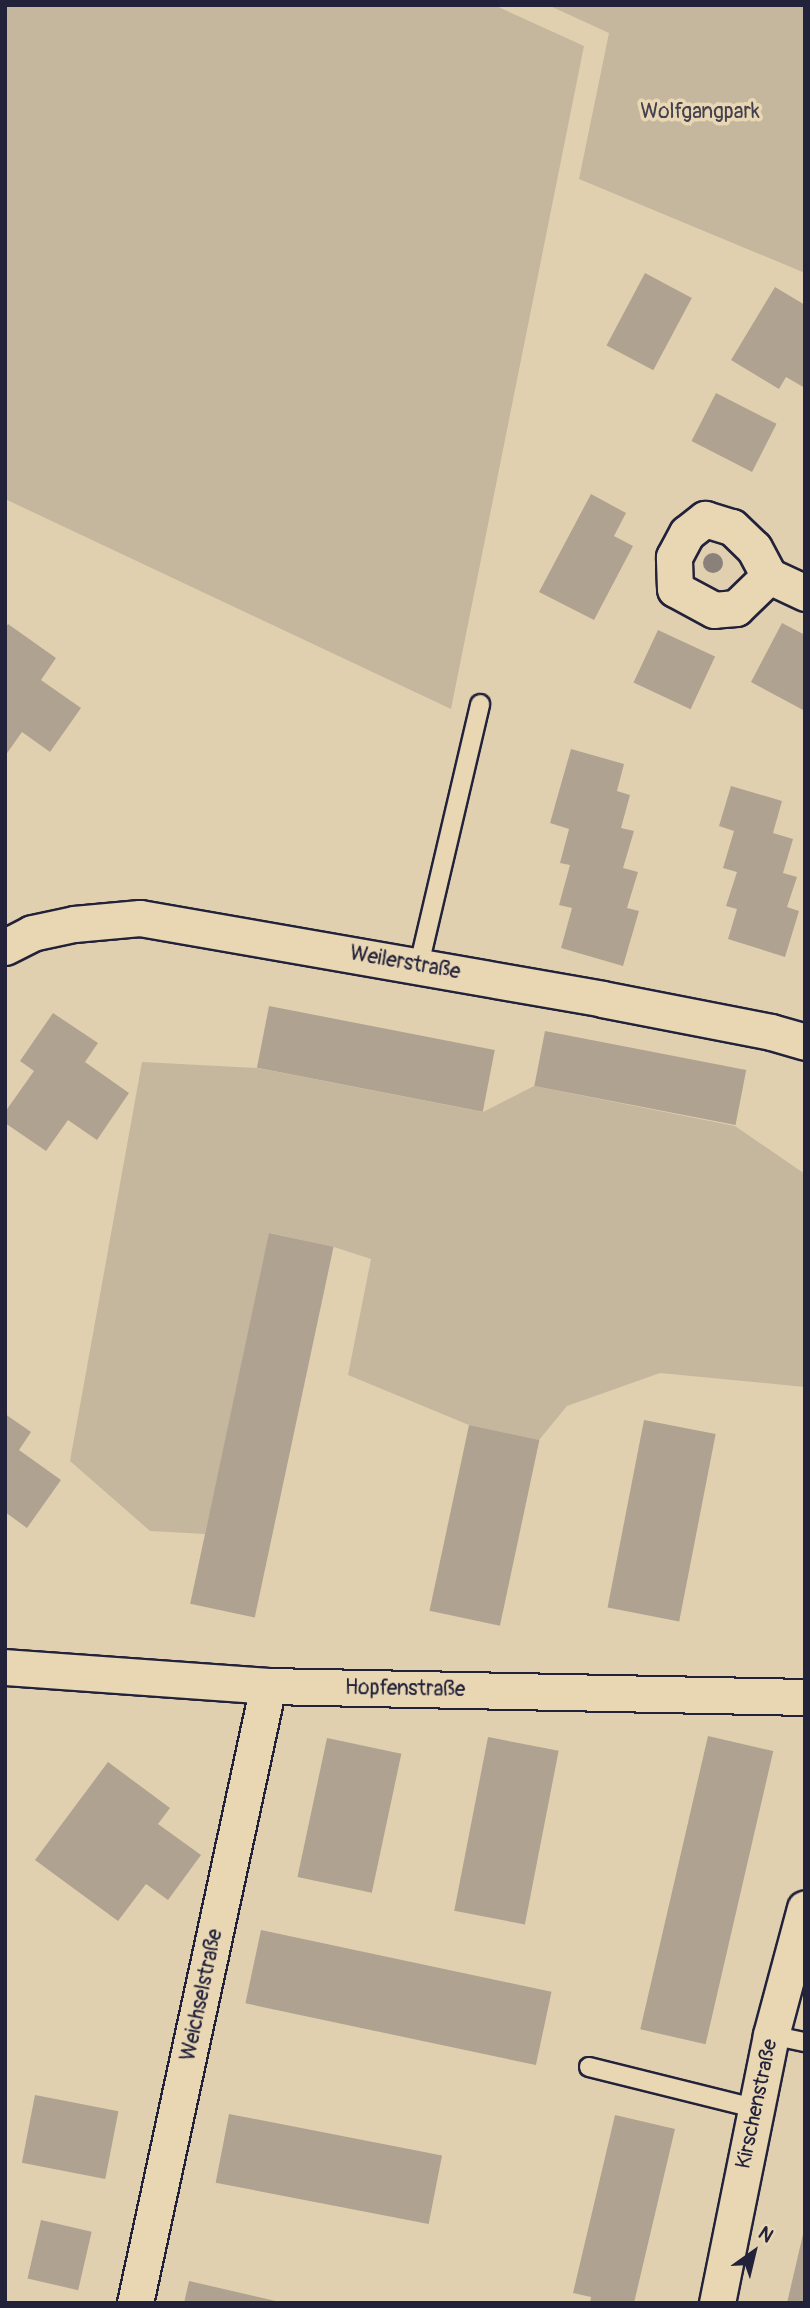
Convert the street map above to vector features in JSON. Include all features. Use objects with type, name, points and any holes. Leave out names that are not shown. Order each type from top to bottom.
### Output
[{"type":"street","points":[[769,576],[805,593]]},
{"type":"street","name":"Weilerstraße","points":[[5,947],[32,933],[74,924],[140,918],[419,965],[771,1032],[805,1042]]},
{"type":"street","name":"Hopfenstraße","points":[[5,1667],[268,1686],[805,1697]]},
{"type":"street","name":"Weichselstraße","points":[[135,2303],[268,1686]]},
{"type":"street","name":"Kirschenstraße","points":[[717,2303],[771,2035],[805,1908]]},
{"type":"lane","points":[[419,965],[480,704]]},
{"type":"lane","points":[[771,2035],[805,2042]]},
{"type":"lane","points":[[589,2067],[757,2109]]},
{"type":"green space","points":[[5,5],[494,5],[584,46],[451,709],[5,499]]},
{"type":"green space","name":"Wolfgangpark","points":[[548,5],[805,5],[805,273],[579,179],[609,33]]},
{"type":"green space","points":[[142,1062],[257,1068],[483,1112],[534,1086],[735,1126],[805,1174],[805,1387],[660,1373],[567,1406],[539,1440],[469,1425],[348,1375],[371,1259],[334,1247],[270,1233],[205,1534],[150,1531],[70,1461]]},
{"type":"building","points":[[645,273],[692,298],[653,370],[607,345]]},
{"type":"building","points":[[775,287],[805,305],[805,388],[786,377],[779,389],[731,360]]},
{"type":"building","points":[[716,393],[777,424],[752,472],[691,441]]},
{"type":"building","points":[[591,494],[626,513],[614,536],[633,546],[594,620],[539,592]]},
{"type":"building","points":[[782,623],[805,635],[805,711],[751,682]]},
{"type":"building","points":[[8,624],[56,658],[41,680],[81,708],[50,752],[22,732],[5,756],[5,629]]},
{"type":"building","points":[[658,630],[715,657],[691,709],[633,683]]},
{"type":"building","points":[[571,749],[624,764],[617,791],[630,795],[621,828],[634,831],[623,868],[638,872],[627,908],[639,911],[623,966],[561,948],[572,908],[559,905],[570,865],[560,863],[569,829],[550,823]]},
{"type":"building","points":[[731,786],[782,801],[773,833],[793,839],[783,873],[797,877],[787,907],[799,911],[785,957],[728,939],[737,909],[726,906],[737,872],[723,868],[734,831],[719,826]]},
{"type":"building","points":[[269,1006],[495,1050],[483,1112],[257,1068]]},
{"type":"building","points":[[53,1013],[98,1043],[85,1062],[129,1093],[97,1140],[68,1120],[46,1151],[5,1123],[5,1112],[34,1071],[20,1061]]},
{"type":"building","points":[[545,1031],[746,1070],[736,1125],[534,1086]]},
{"type":"building","points":[[269,1233],[334,1247],[255,1617],[190,1604]]},
{"type":"building","points":[[5,1414],[31,1432],[19,1450],[61,1480],[27,1528],[5,1512]]},
{"type":"building","points":[[644,1420],[716,1434],[679,1621],[608,1607]]},
{"type":"building","points":[[469,1425],[539,1440],[500,1626],[429,1611]]},
{"type":"building","points":[[708,1736],[773,1751],[706,2044],[640,2029]]},
{"type":"building","points":[[488,1737],[559,1751],[525,1924],[454,1911]]},
{"type":"building","points":[[327,1738],[401,1754],[372,1893],[297,1877]]},
{"type":"building","points":[[108,1762],[170,1808],[158,1824],[201,1855],[168,1900],[146,1884],[118,1921],[35,1860]]},
{"type":"building","points":[[261,1930],[552,1992],[536,2065],[245,2003]]},
{"type":"building","points":[[35,2095],[118,2111],[105,2179],[22,2163]]},
{"type":"building","points":[[229,2114],[442,2155],[429,2224],[216,2183]]},
{"type":"building","points":[[615,2115],[675,2129],[634,2303],[590,2303],[591,2297],[573,2293]]},
{"type":"building","points":[[41,2220],[92,2232],[78,2290],[28,2278]]},
{"type":"building","points":[[804,2230],[805,2303],[787,2303]]},
{"type":"building","points":[[189,2281],[280,2302],[280,2303],[184,2303]]}]
